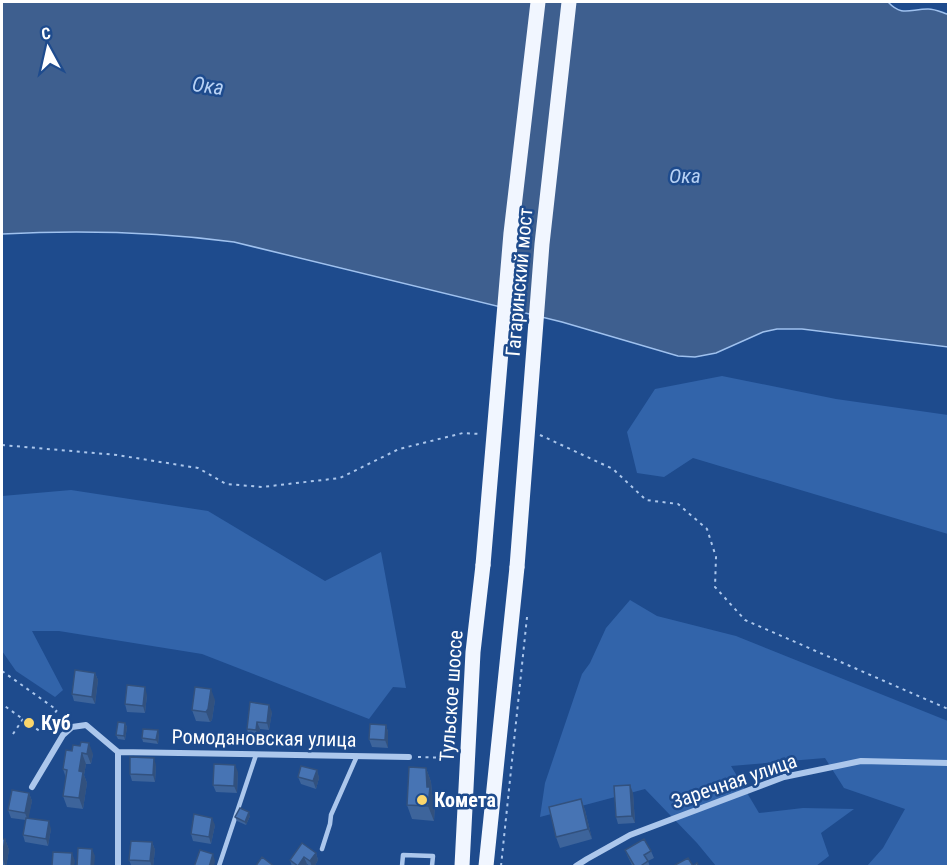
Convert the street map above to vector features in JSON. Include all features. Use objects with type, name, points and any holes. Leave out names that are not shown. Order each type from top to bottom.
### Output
[{"type":"main road","name":"Гагаринский мост","points":[[483,565],[512,233],[538,2]]},
{"type":"main road","name":"Гагаринский мост","points":[[486,867],[517,567],[542,244],[569,2]]},
{"type":"main road","name":"Тульское шоссе","points":[[462,867],[473,652],[483,565]]},
{"type":"street","points":[[32,787],[63,735],[72,727],[86,726],[118,752],[118,867]]},
{"type":"street","name":"Ромодановская улица","points":[[118,752],[409,757]]},
{"type":"street","name":"Заречная улица","points":[[576,867],[630,835],[784,777],[861,761],[948,763]]},
{"type":"lane","points":[[219,867],[256,755]]},
{"type":"lane","points":[[322,849],[331,815],[357,756]]},
{"type":"lane","points":[[402,867],[403,855],[433,856],[432,867]]},
{"type":"path","points":[[501,867],[527,617]]},
{"type":"path","points":[[2,670],[57,711],[41,732],[2,704]]},
{"type":"path","points":[[13,734],[23,719]]},
{"type":"path","points":[[48,723],[63,735]]},
{"type":"path","points":[[409,757],[457,758]]},
{"type":"shaded area","points":[[722,376],[836,399],[948,415],[948,534],[693,458],[664,477],[637,473],[627,432],[655,389]]},
{"type":"shaded area","points":[[71,490],[208,511],[325,581],[381,552],[406,688],[393,687],[369,719],[202,654],[59,631],[32,631],[63,690],[55,697],[16,671],[2,651],[2,496]]},
{"type":"shaded area","points":[[630,600],[657,616],[736,636],[948,721],[948,866],[867,866],[883,848],[905,809],[844,788],[825,758],[731,766],[759,813],[803,808],[854,809],[821,833],[829,856],[816,866],[716,866],[645,789],[540,817],[545,783],[582,674],[590,663],[606,628]]},
{"type":"water","name":"Ока","points":[[2,2],[888,2],[902,11],[931,9],[947,14],[948,347],[802,329],[777,329],[763,332],[716,353],[695,357],[678,356],[562,322],[234,242],[118,233],[2,234]]},
{"type":"building","points":[[75,670],[95,673],[92,697],[72,694]]},
{"type":"building","points":[[127,685],[145,687],[143,706],[125,704]]},
{"type":"building","points":[[195,687],[211,689],[206,712],[192,710]]},
{"type":"building","points":[[250,702],[269,705],[267,723],[257,722],[256,730],[247,729]]},
{"type":"building","points":[[118,722],[125,723],[124,736],[116,735]]},
{"type":"building","points":[[370,724],[386,725],[385,740],[369,739]]},
{"type":"building","points":[[143,729],[158,730],[156,740],[142,738]]},
{"type":"building","points":[[81,742],[89,743],[87,754],[82,753],[79,771],[83,772],[79,798],[63,796],[67,770],[63,769],[66,750],[72,751],[73,745],[80,746]]},
{"type":"building","points":[[130,757],[154,758],[153,775],[130,774]]},
{"type":"building","points":[[214,764],[235,765],[234,786],[213,785]]},
{"type":"building","points":[[301,766],[317,770],[313,781],[298,777]]},
{"type":"building","points":[[409,767],[426,768],[427,787],[430,787],[428,806],[407,805]]},
{"type":"building","points":[[630,785],[632,816],[616,817],[614,786]]},
{"type":"building","points":[[12,790],[29,793],[25,813],[8,810]]},
{"type":"building","points":[[581,799],[588,829],[556,837],[549,807]]},
{"type":"building","points":[[240,808],[249,812],[245,822],[235,817]]},
{"type":"building","points":[[194,814],[212,818],[209,837],[191,834]]},
{"type":"building","points":[[26,818],[49,821],[46,839],[23,835]]},
{"type":"building","points":[[2,839],[5,839],[2,857]]},
{"type":"building","points":[[644,839],[651,851],[644,855],[648,861],[635,867],[625,850]]},
{"type":"building","points":[[131,841],[152,842],[150,861],[129,860]]},
{"type":"building","points":[[302,843],[316,853],[310,861],[304,857],[298,866],[290,860]]},
{"type":"building","points":[[78,848],[92,849],[91,867],[77,867]]},
{"type":"building","points":[[200,850],[213,854],[209,867],[194,867]]},
{"type":"building","points":[[53,852],[72,853],[71,867],[52,866]]},
{"type":"building","points":[[262,857],[275,867],[255,867]]},
{"type":"building","points":[[688,858],[693,866],[697,863],[699,867],[675,867],[675,865]]},
{"type":"place","name":"Куб","points":[[29,723]]},
{"type":"place","name":"Комета","points":[[422,800]]}]
